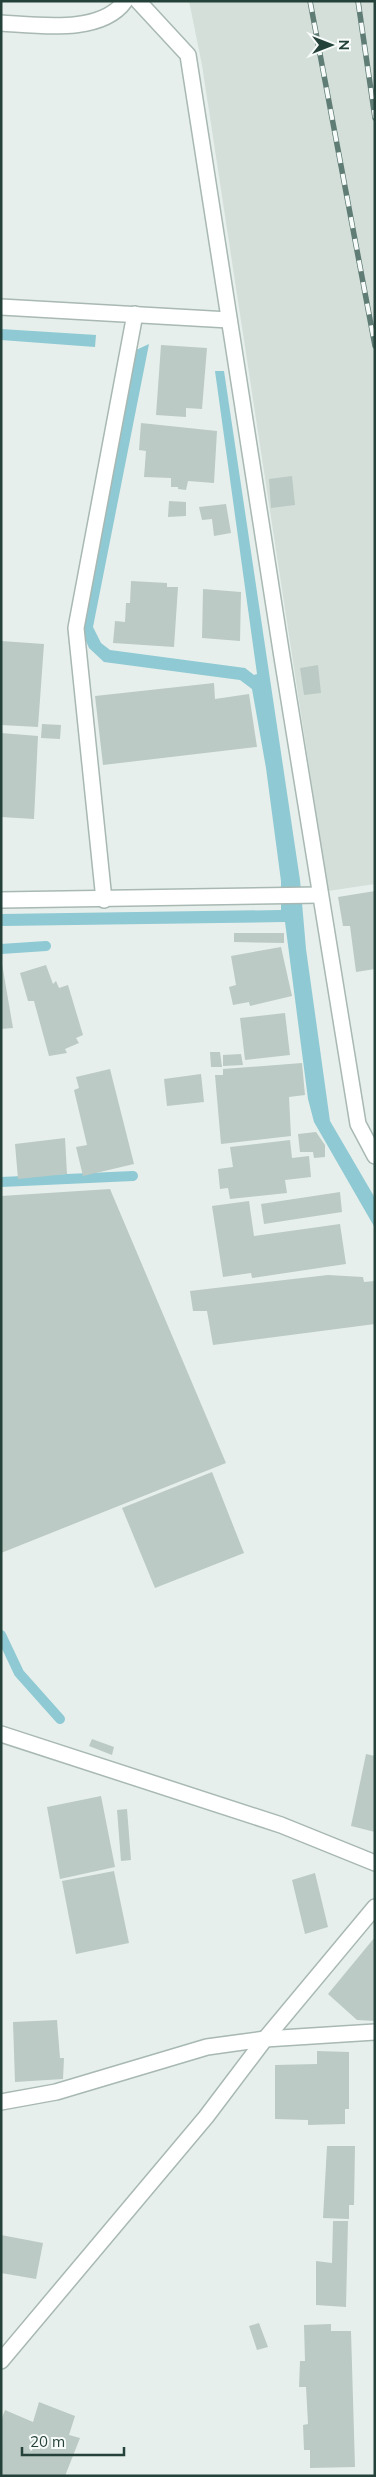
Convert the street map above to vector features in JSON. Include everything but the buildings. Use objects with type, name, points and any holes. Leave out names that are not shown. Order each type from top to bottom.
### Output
[{"type":"street","points":[[1,23],[70,27],[110,14],[125,1]]},
{"type":"street","points":[[138,1],[188,55],[320,895],[358,1124],[375,1156]]},
{"type":"street","points":[[1,307],[229,320]]},
{"type":"street","points":[[104,900],[76,628],[135,314]]},
{"type":"street","points":[[1,900],[104,900],[320,895]]},
{"type":"street","points":[[1,1734],[281,1825],[375,1863]]},
{"type":"street","points":[[1,2361],[206,2117],[265,2039],[375,1907]]},
{"type":"street","points":[[1,2102],[56,2092],[207,2047],[265,2039],[375,2032]]},
{"type":"shaded area","points":[[189,1],[375,1],[375,884],[328,891],[202,65]]},
{"type":"water","points":[[1,329],[96,335],[95,347],[1,340]]},
{"type":"water","points":[[149,344],[93,627],[101,643],[110,650],[245,668],[254,675],[257,674],[215,371],[224,371],[300,880],[306,949],[330,1121],[375,1198],[375,1228],[314,1122],[308,1099],[285,922],[1,926],[1,914],[281,910],[281,881],[266,768],[252,689],[240,680],[104,662],[89,648],[80,627],[134,351]]},
{"type":"waterway","points":[[1,949],[46,946]]},
{"type":"waterway","points":[[1,1182],[133,1176]]},
{"type":"waterway","points":[[1,1635],[19,1673],[60,1719]]},
{"type":"railway","points":[[310,1],[375,346]]},
{"type":"railway","points":[[358,1],[375,118]]}]
